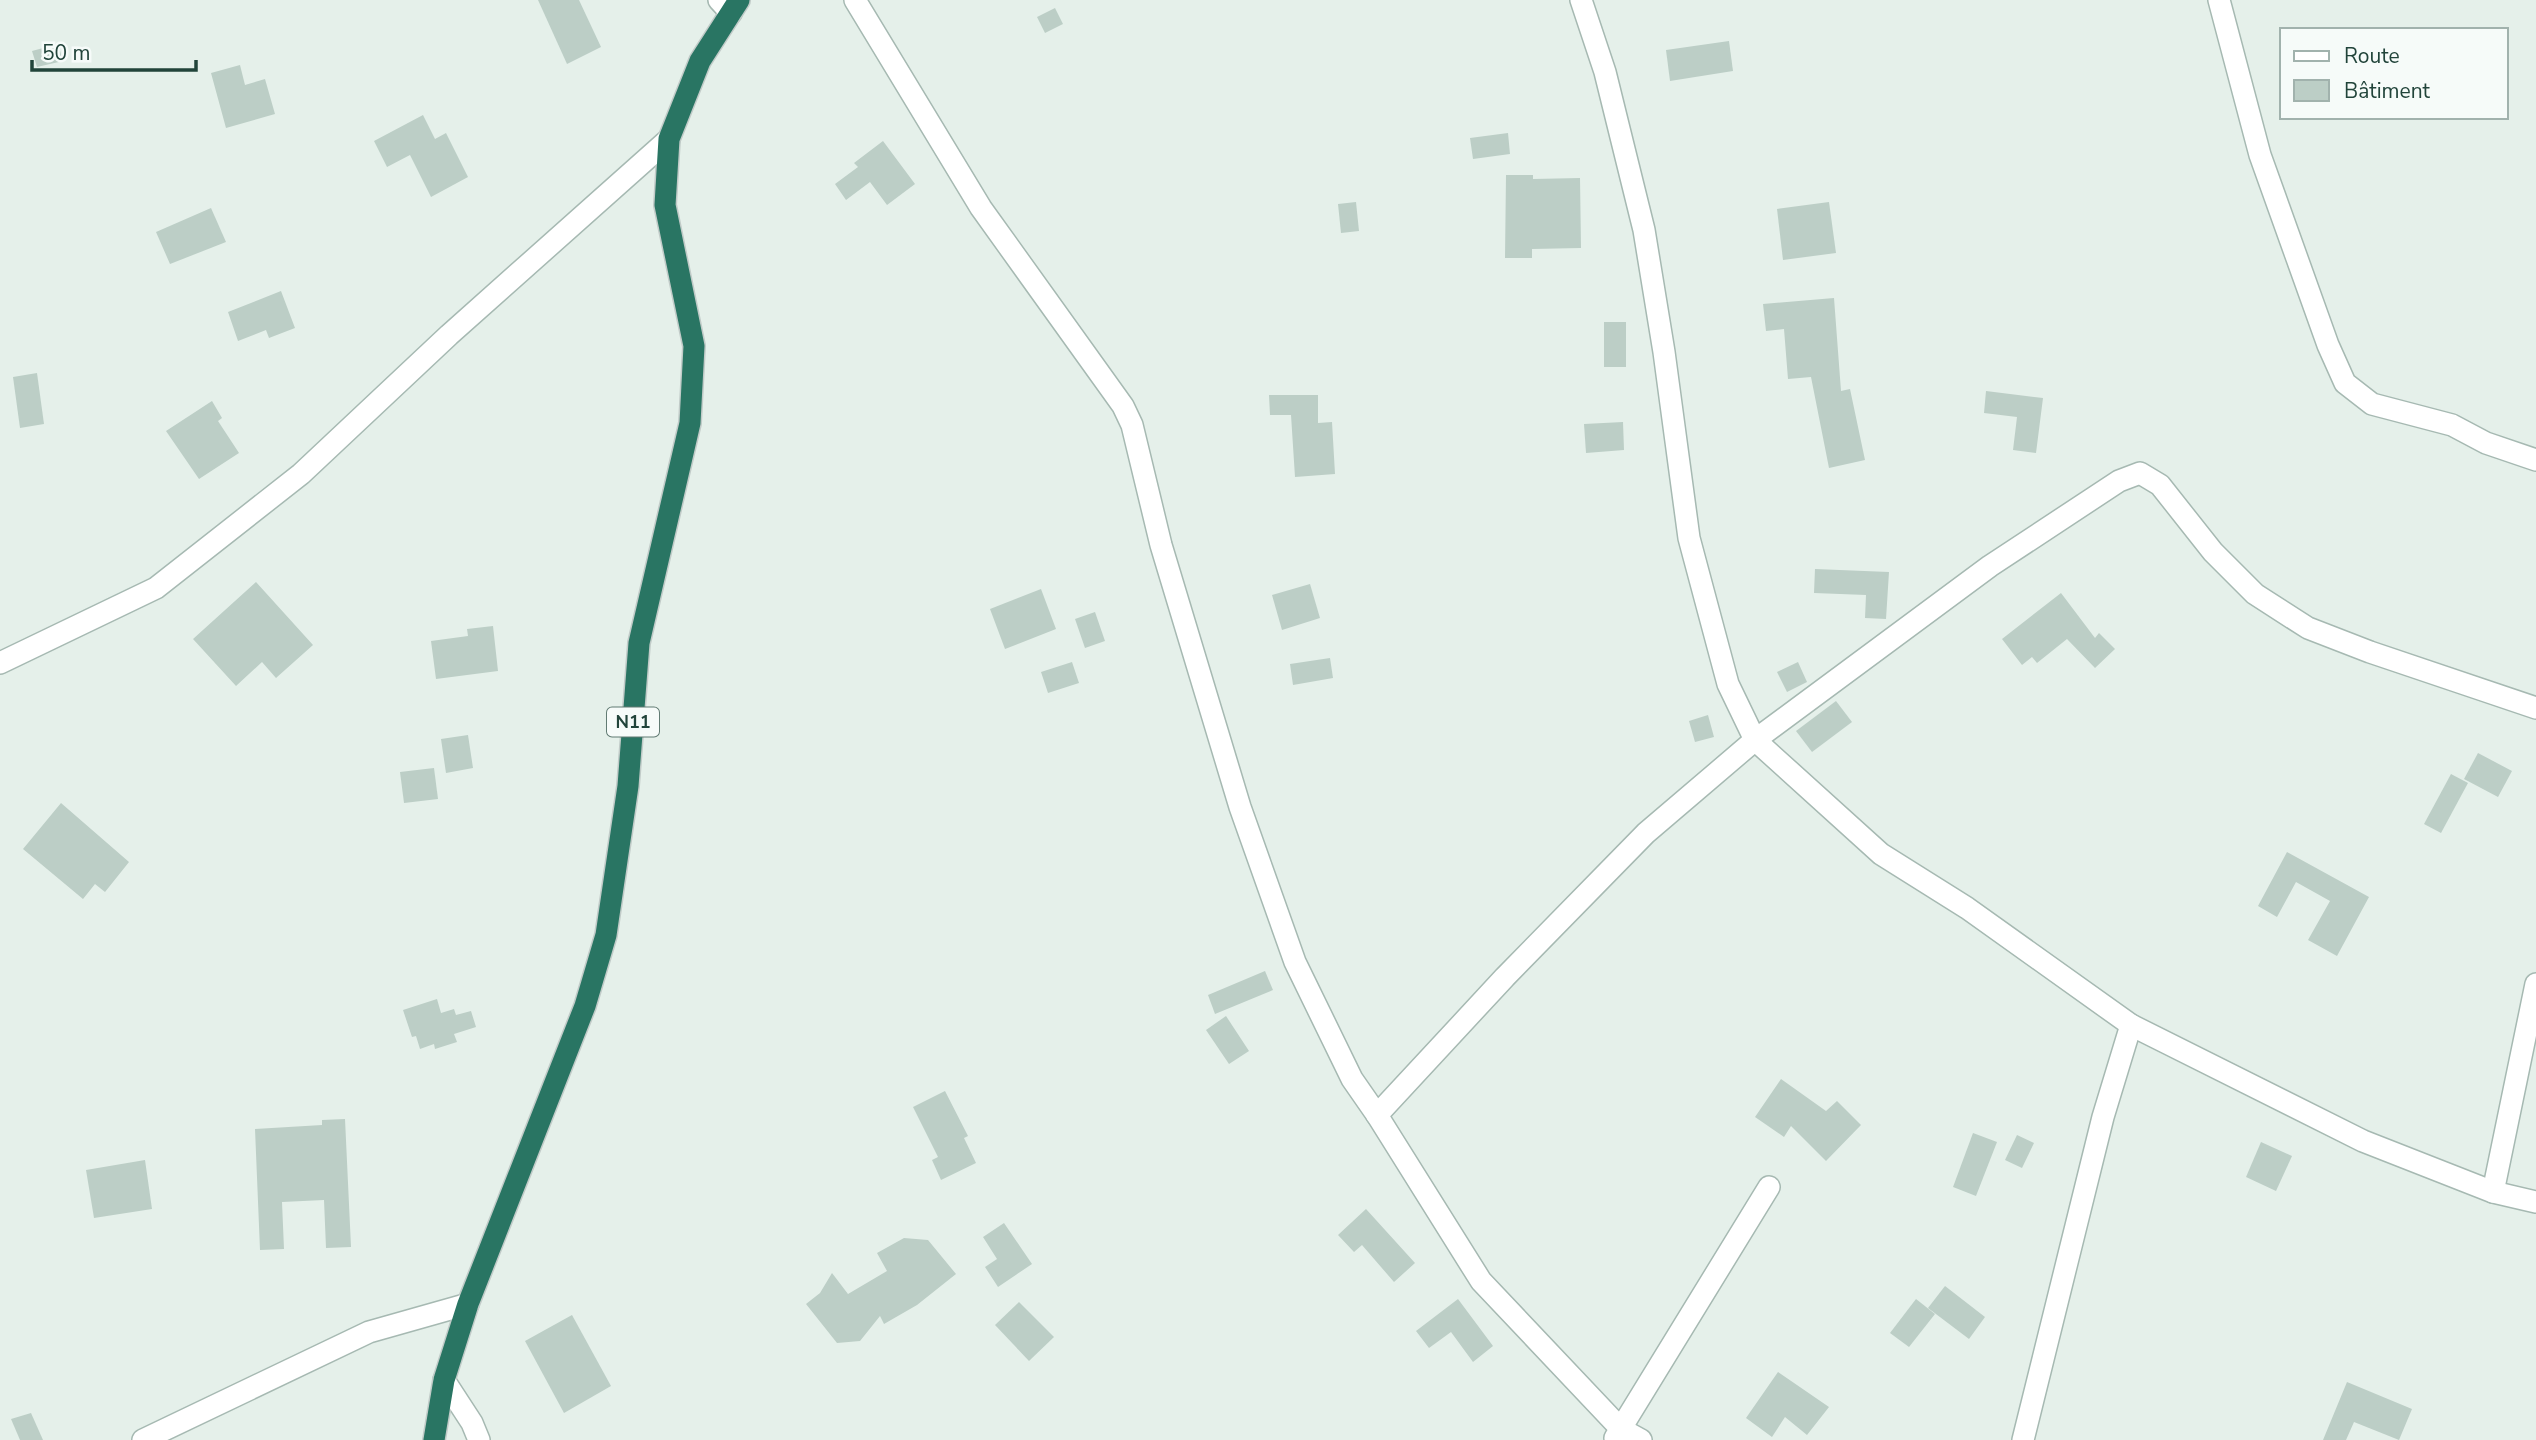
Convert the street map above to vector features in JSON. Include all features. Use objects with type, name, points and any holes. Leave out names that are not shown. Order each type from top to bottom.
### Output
[{"type":"highway","name":"N11","points":[[433,1440],[444,1380],[468,1304],[585,1006],[606,935],[628,786],[639,643],[690,423],[694,346],[665,205],[668,139],[700,61],[730,4]]},
{"type":"street","points":[[855,0],[981,208],[1123,406],[1132,425],[1161,545],[1244,820],[1295,962],[1352,1080],[1377,1115],[1481,1281],[1617,1435],[1641,1440]]},
{"type":"street","points":[[1581,0],[1605,72],[1644,230],[1664,352],[1689,538],[1728,684],[1755,740],[1881,854],[1967,908],[2131,1025],[2363,1141],[2493,1192],[2536,1202]]},
{"type":"street","points":[[2218,0],[2260,155],[2328,345],[2345,383],[2372,404],[2452,425],[2486,443],[2536,460]]},
{"type":"street","points":[[0,663],[156,588],[239,523],[301,474],[449,335],[668,139]]},
{"type":"street","points":[[1377,1115],[1505,977],[1647,833],[1755,740],[1990,566],[2119,481],[2140,473],[2160,485],[2213,552],[2255,594],[2308,628],[2370,652],[2536,708]]},
{"type":"street","points":[[2493,1192],[2536,984]]},
{"type":"street","points":[[2023,1440],[2103,1116],[2131,1025]]},
{"type":"street","points":[[1617,1435],[1769,1187]]},
{"type":"street","points":[[142,1440],[369,1332],[468,1304]]},
{"type":"street","points":[[444,1380],[472,1423],[479,1440]]},
{"type":"building","points":[[538,0],[579,0],[601,47],[567,64]]},
{"type":"building","points":[[1055,8],[1063,24],[1045,33],[1037,17]]},
{"type":"building","points":[[1729,41],[1733,71],[1670,81],[1666,50]]},
{"type":"building","points":[[58,44],[63,61],[37,67],[32,51]]},
{"type":"building","points":[[240,65],[245,85],[265,79],[275,114],[226,128],[211,73]]},
{"type":"building","points":[[423,115],[435,139],[446,133],[468,177],[431,197],[410,155],[387,167],[374,141]]},
{"type":"building","points":[[1508,133],[1510,154],[1473,159],[1470,138]]},
{"type":"building","points":[[883,141],[915,184],[887,205],[870,182],[846,200],[835,184],[858,167],[854,163]]},
{"type":"building","points":[[1506,175],[1533,175],[1533,179],[1580,178],[1581,248],[1532,249],[1532,258],[1505,258]]},
{"type":"building","points":[[1356,202],[1359,231],[1341,233],[1338,204]]},
{"type":"building","points":[[1829,202],[1836,253],[1783,260],[1777,209]]},
{"type":"building","points":[[211,208],[226,242],[170,264],[156,232]]},
{"type":"building","points":[[281,291],[295,328],[269,338],[266,330],[238,341],[228,312]]},
{"type":"building","points":[[1834,298],[1841,391],[1850,389],[1865,460],[1829,468],[1811,377],[1788,379],[1784,329],[1766,331],[1763,304]]},
{"type":"building","points":[[1604,322],[1626,322],[1626,367],[1604,367]]},
{"type":"building","points":[[37,373],[44,424],[20,428],[13,377]]},
{"type":"building","points":[[1986,391],[2043,398],[2036,453],[2013,450],[2017,417],[1984,413]]},
{"type":"building","points":[[1269,395],[1318,395],[1318,423],[1332,422],[1335,474],[1295,477],[1291,415],[1270,415]]},
{"type":"building","points":[[212,401],[222,418],[218,421],[239,453],[199,479],[166,431]]},
{"type":"building","points":[[1623,422],[1624,450],[1586,453],[1584,424]]},
{"type":"building","points":[[1815,569],[1889,572],[1886,619],[1865,618],[1866,595],[1814,593]]},
{"type":"building","points":[[256,582],[313,645],[276,678],[262,662],[236,686],[193,639]]},
{"type":"building","points":[[1310,584],[1320,618],[1282,630],[1272,595]]},
{"type":"building","points":[[1041,589],[1056,629],[1005,649],[990,609]]},
{"type":"building","points":[[2061,593],[2095,638],[2099,633],[2115,649],[2095,668],[2067,639],[2037,663],[2032,657],[2022,665],[2002,639]]},
{"type":"building","points":[[1095,612],[1105,641],[1085,648],[1075,619]]},
{"type":"building","points":[[493,626],[498,671],[436,679],[431,641],[468,636],[467,629]]},
{"type":"building","points":[[1330,658],[1333,678],[1293,685],[1290,664]]},
{"type":"building","points":[[1072,662],[1079,683],[1048,693],[1041,672]]},
{"type":"building","points":[[1798,662],[1807,682],[1787,692],[1777,672]]},
{"type":"building","points":[[1836,701],[1852,722],[1812,752],[1796,731]]},
{"type":"building","points":[[1708,715],[1714,737],[1695,742],[1689,721]]},
{"type":"building","points":[[468,735],[473,768],[446,773],[441,739]]},
{"type":"building","points":[[2478,753],[2512,771],[2498,797],[2464,779]]},
{"type":"building","points":[[434,768],[438,799],[404,803],[400,772]]},
{"type":"building","points":[[2451,774],[2468,783],[2441,833],[2424,824]]},
{"type":"building","points":[[61,803],[129,862],[105,892],[95,884],[83,899],[23,849]]},
{"type":"building","points":[[2287,852],[2369,897],[2337,956],[2308,940],[2330,901],[2296,882],[2277,917],[2258,906]]},
{"type":"building","points":[[1265,971],[1273,990],[1215,1014],[1208,995]]},
{"type":"building","points":[[437,999],[441,1013],[454,1009],[456,1015],[471,1011],[476,1027],[454,1034],[457,1042],[435,1049],[434,1044],[420,1049],[416,1036],[412,1037],[403,1010]]},
{"type":"building","points":[[1226,1016],[1249,1051],[1229,1064],[1206,1030]]},
{"type":"building","points":[[1781,1079],[1826,1111],[1837,1101],[1861,1125],[1826,1161],[1791,1126],[1784,1137],[1755,1117]]},
{"type":"building","points":[[945,1091],[968,1136],[964,1138],[976,1163],[941,1180],[932,1160],[938,1157],[913,1107]]},
{"type":"building","points":[[345,1119],[351,1247],[326,1248],[324,1200],[282,1202],[284,1249],[260,1250],[255,1129],[322,1125],[322,1120]]},
{"type":"building","points":[[1973,1133],[1997,1142],[1976,1196],[1953,1187]]},
{"type":"building","points":[[2017,1135],[2034,1143],[2022,1168],[2005,1160]]},
{"type":"building","points":[[2261,1142],[2292,1156],[2276,1191],[2246,1177]]},
{"type":"building","points":[[145,1160],[152,1209],[94,1218],[86,1170]]},
{"type":"building","points":[[1366,1209],[1415,1263],[1394,1282],[1362,1245],[1354,1252],[1338,1235]]},
{"type":"building","points":[[1004,1223],[1032,1264],[998,1287],[985,1267],[997,1259],[983,1237]]},
{"type":"building","points":[[904,1238],[928,1240],[956,1274],[917,1305],[884,1324],[880,1316],[860,1341],[837,1343],[806,1304],[820,1293],[832,1273],[848,1294],[887,1271],[877,1253]]},
{"type":"building","points":[[1945,1286],[1985,1317],[1969,1339],[1928,1308]]},
{"type":"building","points":[[1458,1299],[1493,1346],[1473,1362],[1451,1332],[1429,1348],[1416,1331]]},
{"type":"building","points":[[1916,1299],[1935,1314],[1909,1347],[1890,1333]]},
{"type":"building","points":[[1019,1302],[1054,1337],[1029,1361],[995,1325]]},
{"type":"building","points":[[572,1315],[611,1386],[564,1413],[525,1341]]},
{"type":"building","points":[[1778,1372],[1829,1407],[1807,1435],[1785,1417],[1772,1437],[1746,1418]]},
{"type":"building","points":[[2347,1382],[2412,1409],[2399,1440],[2354,1422],[2346,1440],[2323,1440]]},
{"type":"building","points":[[31,1413],[43,1440],[20,1440],[11,1419]]}]
